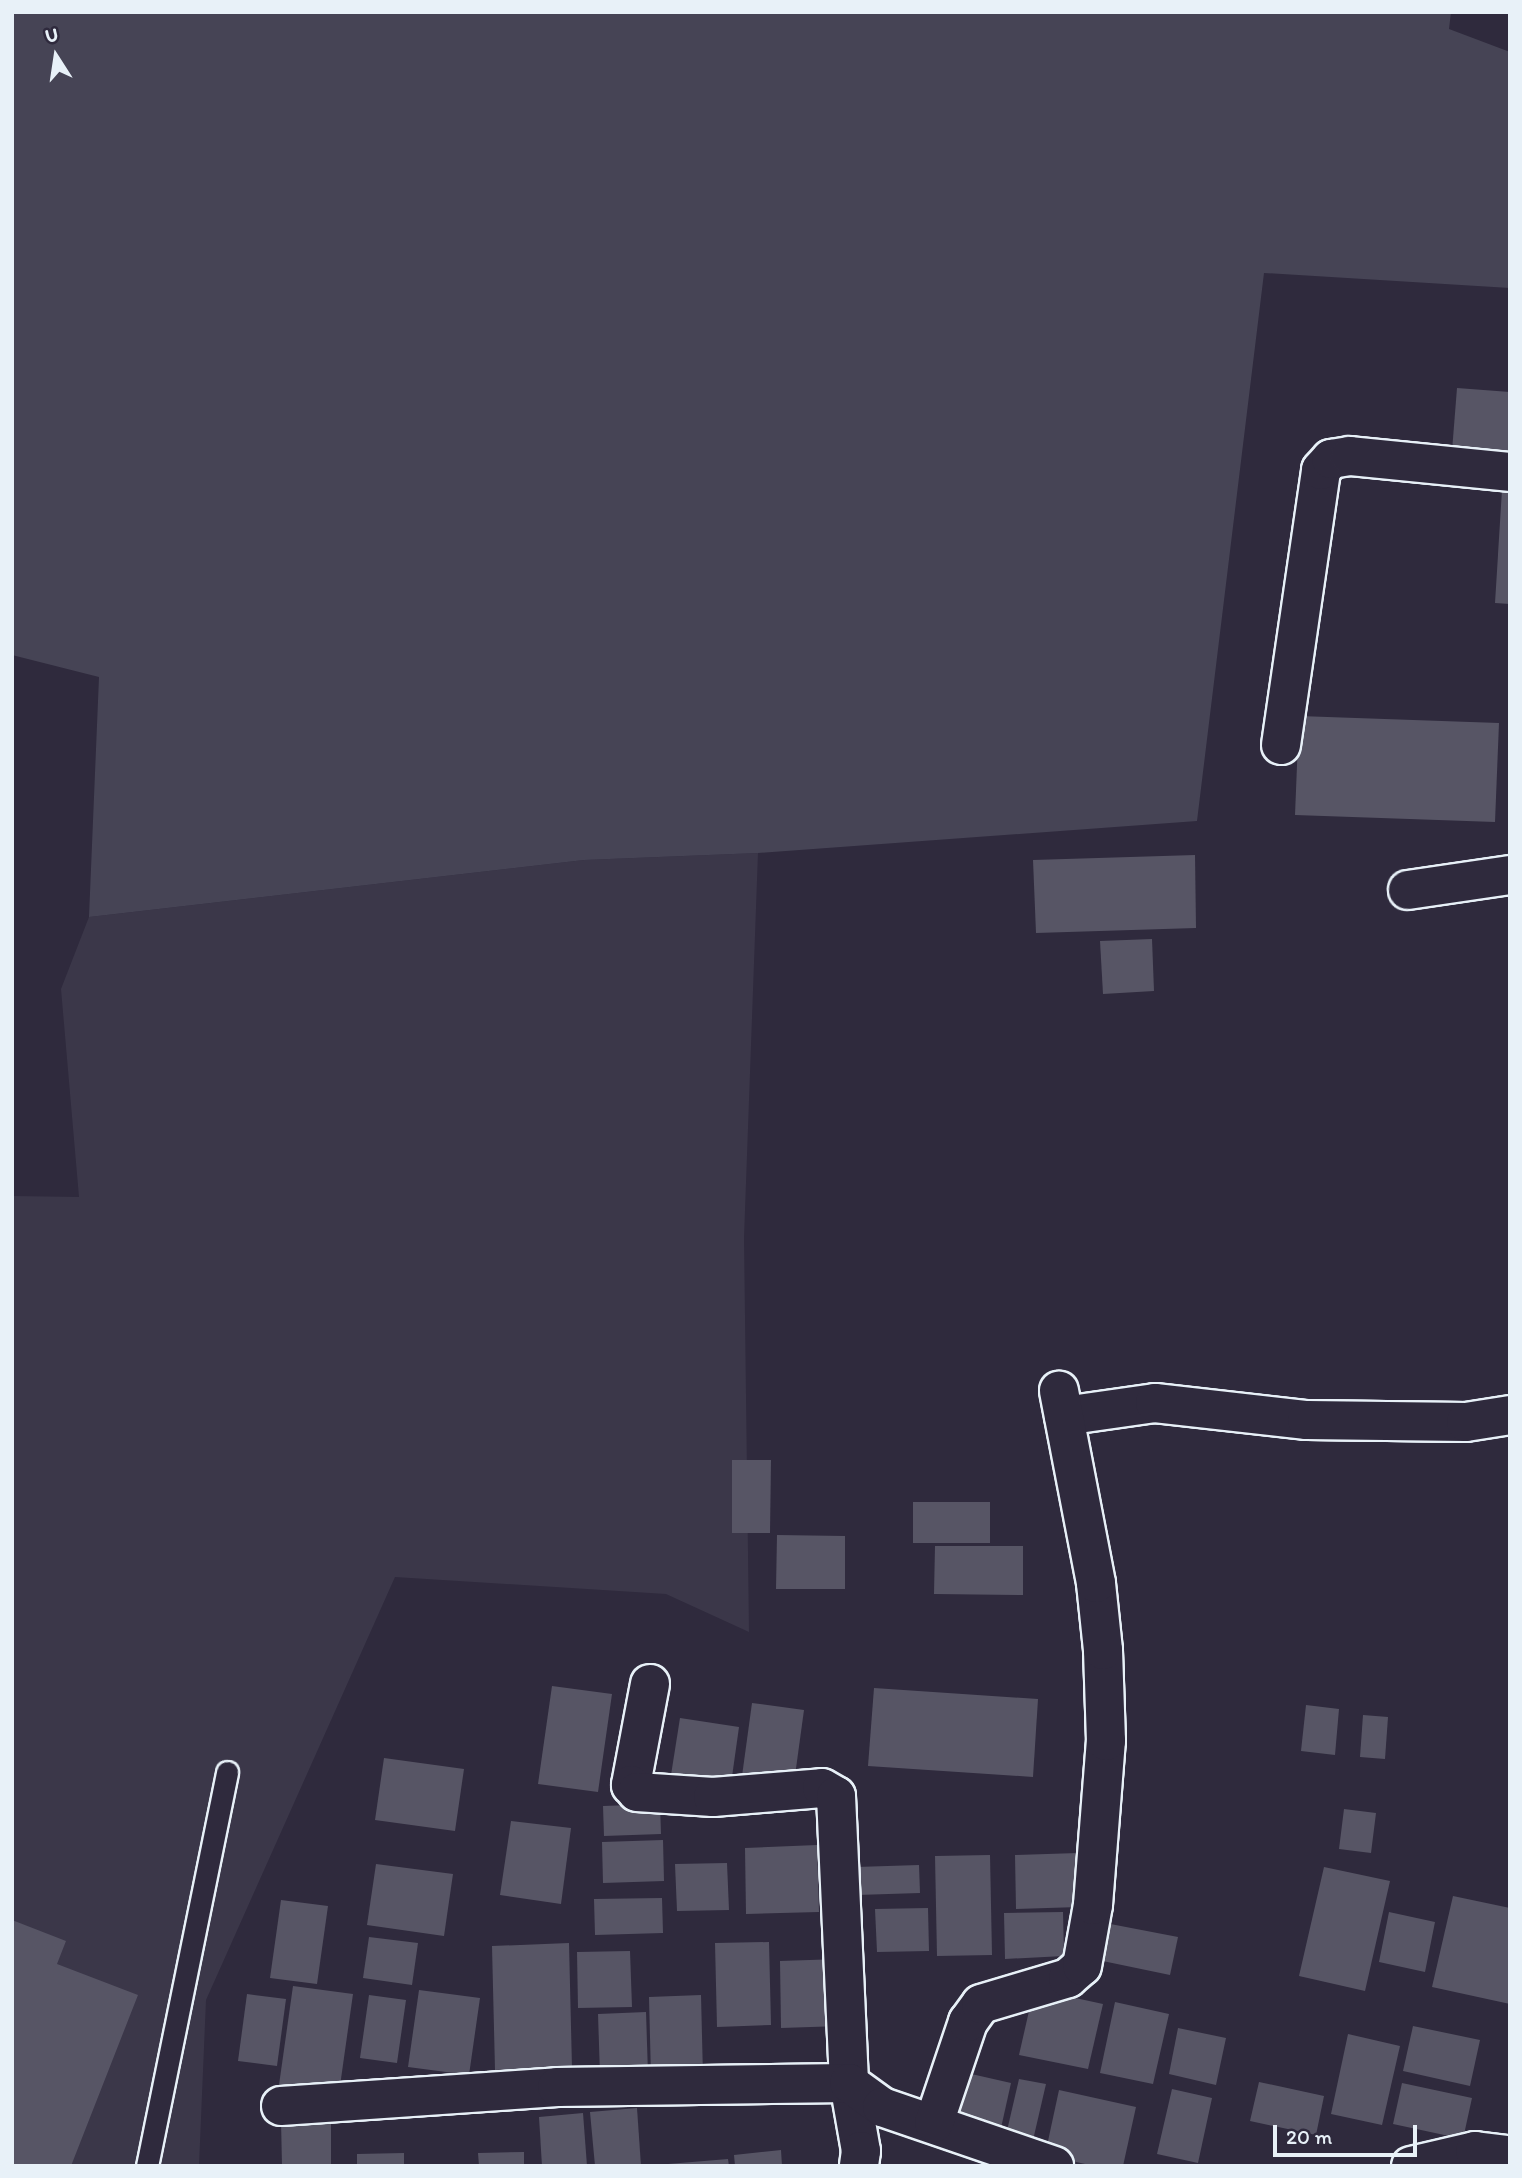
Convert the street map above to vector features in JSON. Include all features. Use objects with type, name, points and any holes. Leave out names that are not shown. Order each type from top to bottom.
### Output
[{"type":"street","points":[[1281,745],[1321,470],[1331,459],[1350,456],[1510,472]]},
{"type":"street","points":[[1408,890],[1510,875]]},
{"type":"street","points":[[934,2123],[968,2022],[981,2004],[1068,1978],[1082,1966],[1093,1905],[1106,1741],[1103,1650],[1096,1583],[1061,1403],[1155,1403],[1307,1420],[1466,1422],[1510,1415]]},
{"type":"street","points":[[650,1684],[631,1785],[637,1792],[713,1797],[822,1788],[836,1796],[849,2083],[861,2151],[859,2166]]},
{"type":"street","points":[[281,2106],[557,2087],[849,2083],[882,2107],[1055,2166]]},
{"type":"street","points":[[1411,2166],[1510,2155]]},
{"type":"lane","points":[[147,2166],[227,1772]]},
{"type":"shaded area","points":[[12,12],[1451,12],[1449,29],[1510,52],[1510,288],[1264,273],[1197,821],[758,853],[584,860],[89,917],[99,677],[12,655]]},
{"type":"shaded area","points":[[758,853],[744,1238],[749,1632],[666,1594],[395,1577],[206,2000],[199,2166],[12,2166],[12,1196],[79,1197],[61,989],[89,917],[584,860]]},
{"type":"building","points":[[1457,388],[1510,392],[1510,456],[1452,451]]},
{"type":"building","points":[[1502,490],[1510,490],[1510,604],[1495,603]]},
{"type":"building","points":[[1299,716],[1499,723],[1495,822],[1295,815]]},
{"type":"building","points":[[1195,855],[1196,928],[1036,933],[1033,860]]},
{"type":"building","points":[[1152,939],[1154,991],[1103,994],[1100,941]]},
{"type":"building","points":[[732,1460],[771,1460],[770,1533],[732,1533]]},
{"type":"building","points":[[913,1502],[990,1502],[990,1543],[913,1543]]},
{"type":"building","points":[[777,1535],[845,1536],[845,1589],[776,1589]]},
{"type":"building","points":[[935,1546],[1023,1546],[1023,1595],[934,1594]]},
{"type":"building","points":[[552,1686],[612,1694],[598,1792],[538,1784]]},
{"type":"building","points":[[874,1688],[1038,1699],[1033,1777],[868,1766]]},
{"type":"building","points":[[752,1703],[804,1710],[794,1783],[742,1776]]},
{"type":"building","points":[[1306,1705],[1339,1709],[1335,1755],[1301,1751]]},
{"type":"building","points":[[1363,1715],[1388,1717],[1385,1759],[1360,1757]]},
{"type":"building","points":[[680,1718],[739,1727],[731,1784],[671,1775]]},
{"type":"building","points":[[384,1758],[464,1769],[455,1831],[375,1820]]},
{"type":"building","points":[[660,1804],[661,1834],[604,1836],[603,1806]]},
{"type":"building","points":[[1344,1809],[1376,1813],[1371,1853],[1339,1849]]},
{"type":"building","points":[[511,1821],[571,1828],[561,1904],[500,1895]]},
{"type":"building","points":[[663,1840],[664,1881],[603,1883],[602,1842]]},
{"type":"building","points":[[817,1845],[819,1912],[746,1914],[745,1848]]},
{"type":"building","points":[[1078,1853],[1079,1907],[1016,1909],[1015,1855]]},
{"type":"building","points":[[990,1855],[992,1955],[937,1956],[935,1856]]},
{"type":"building","points":[[727,1863],[729,1910],[677,1911],[675,1864]]},
{"type":"building","points":[[376,1864],[453,1874],[444,1936],[367,1925]]},
{"type":"building","points":[[919,1865],[920,1893],[857,1895],[856,1867]]},
{"type":"building","points":[[1324,1867],[1390,1881],[1365,1991],[1299,1976]]},
{"type":"building","points":[[1453,1896],[1510,1908],[1510,2004],[1432,1987]]},
{"type":"building","points":[[662,1898],[663,1933],[595,1935],[594,1899]]},
{"type":"building","points":[[281,1900],[328,1906],[317,1984],[270,1978]]},
{"type":"building","points":[[928,1908],[929,1951],[877,1952],[875,1909]]},
{"type":"building","points":[[1063,1912],[1064,1956],[1005,1959],[1004,1913]]},
{"type":"building","points":[[1389,1912],[1435,1922],[1425,1972],[1379,1962]]},
{"type":"building","points":[[12,1920],[66,1941],[57,1964],[138,1995],[71,2166],[12,2166]]},
{"type":"building","points":[[1100,1922],[1178,1937],[1170,1975],[1093,1959]]},
{"type":"building","points":[[369,1937],[418,1943],[412,1985],[363,1978]]},
{"type":"building","points":[[769,1942],[771,2025],[717,2027],[715,1943]]},
{"type":"building","points":[[569,1943],[572,2068],[495,2070],[492,1946]]},
{"type":"building","points":[[630,1951],[632,2007],[578,2008],[577,1952]]},
{"type":"building","points":[[839,1959],[841,2026],[781,2028],[780,1961]]},
{"type":"building","points":[[293,1986],[353,1994],[339,2093],[279,2085]]},
{"type":"building","points":[[1034,1989],[1103,2004],[1088,2069],[1019,2055]]},
{"type":"building","points":[[419,1990],[480,1998],[469,2075],[408,2067]]},
{"type":"building","points":[[247,1994],[286,1999],[277,2066],[238,2061]]},
{"type":"building","points":[[369,1995],[406,2000],[397,2063],[360,2058]]},
{"type":"building","points":[[701,1995],[703,2076],[651,2077],[649,1997]]},
{"type":"building","points":[[1115,2002],[1169,2014],[1153,2084],[1100,2073]]},
{"type":"building","points":[[646,2012],[648,2074],[600,2075],[598,2014]]},
{"type":"building","points":[[1413,2026],[1480,2040],[1470,2086],[1403,2071]]},
{"type":"building","points":[[1178,2028],[1226,2038],[1216,2085],[1169,2074]]},
{"type":"building","points":[[1348,2034],[1400,2046],[1382,2125],[1331,2114]]},
{"type":"building","points":[[967,2073],[1011,2083],[999,2137],[955,2127]]},
{"type":"building","points":[[1019,2079],[1046,2084],[1030,2153],[1003,2148]]},
{"type":"building","points":[[1259,2082],[1324,2096],[1316,2135],[1250,2121]]},
{"type":"building","points":[[1402,2083],[1472,2098],[1463,2139],[1393,2124]]},
{"type":"building","points":[[1172,2089],[1212,2098],[1198,2163],[1157,2154]]},
{"type":"building","points":[[1059,2090],[1136,2107],[1123,2166],[1094,2166],[1045,2155]]},
{"type":"building","points":[[637,2108],[641,2166],[595,2166],[590,2112]]},
{"type":"building","points":[[583,2113],[587,2166],[542,2166],[539,2117]]},
{"type":"building","points":[[331,2119],[331,2166],[282,2166],[281,2120]]},
{"type":"building","points":[[781,2150],[782,2166],[735,2166],[734,2155]]},
{"type":"building","points":[[524,2152],[524,2166],[479,2166],[478,2153]]},
{"type":"building","points":[[404,2153],[404,2166],[357,2166],[357,2154]]},
{"type":"building","points":[[728,2159],[729,2166],[668,2166],[668,2164]]}]
